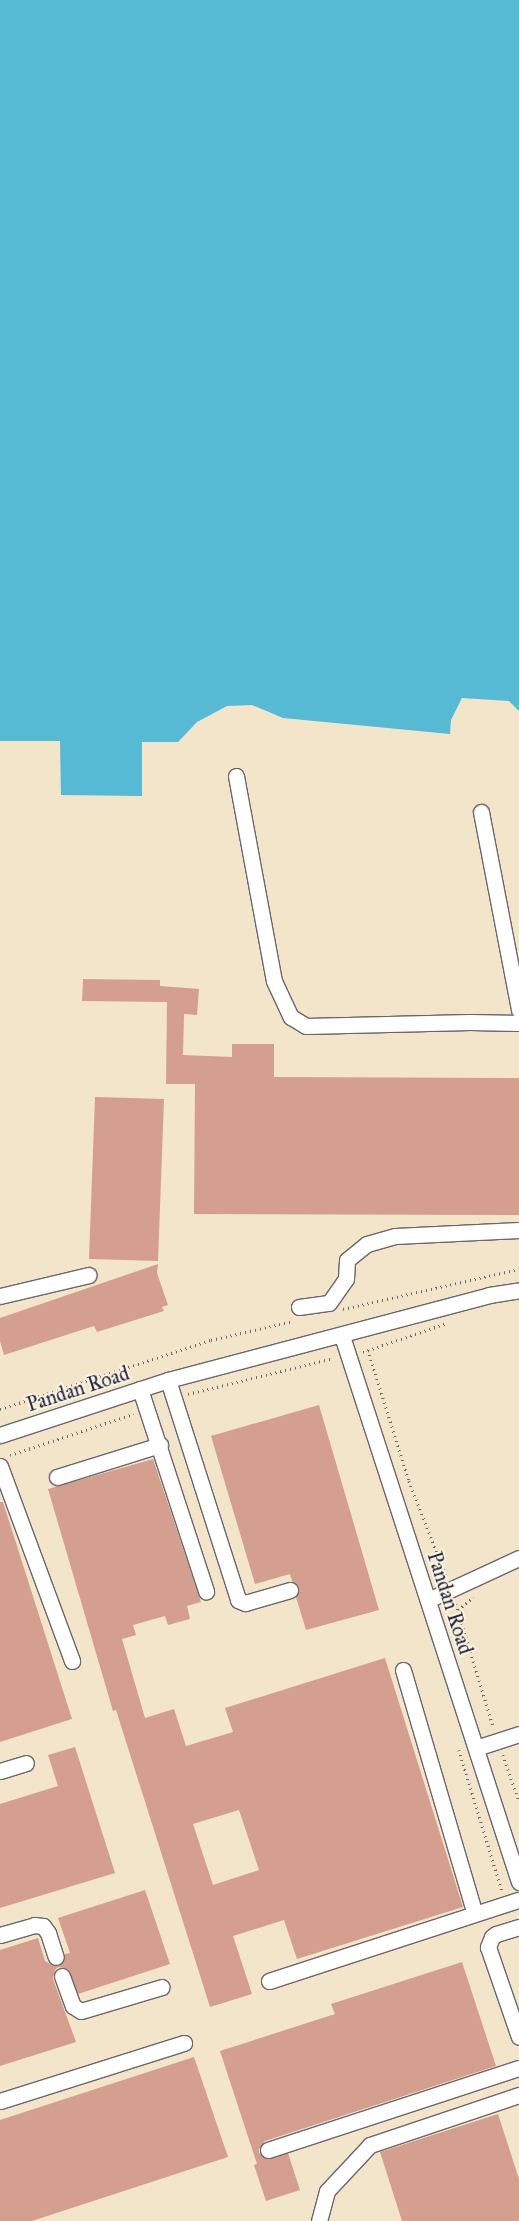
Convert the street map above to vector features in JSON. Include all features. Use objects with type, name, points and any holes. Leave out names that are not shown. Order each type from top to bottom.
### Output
[{"type":"street","points":[[236,776],[274,981],[291,1018],[306,1026],[470,1022],[519,1023]]},
{"type":"street","points":[[481,812],[519,1010]]},
{"type":"street","points":[[299,1313],[329,1304],[346,1279],[347,1260],[367,1244],[395,1236],[519,1230]]},
{"type":"street","points":[[0,1296],[89,1275]]},
{"type":"street","name":"Pandan Road","points":[[0,1436],[168,1380],[489,1296],[519,1290]]},
{"type":"street","name":"Pandan Road","points":[[342,1336],[519,1882]]},
{"type":"street","points":[[168,1380],[176,1398],[238,1600],[244,1603],[290,1590]]},
{"type":"street","points":[[140,1390],[160,1445],[206,1591]]},
{"type":"street","points":[[57,1476],[160,1445]]},
{"type":"street","points":[[5,1460],[72,1661]]},
{"type":"street","points":[[428,1600],[519,1558]]},
{"type":"street","points":[[404,1670],[475,1914]]},
{"type":"street","points":[[476,1748],[519,1734]]},
{"type":"street","points":[[0,1771],[26,1763]]},
{"type":"street","points":[[269,1981],[519,1900]]},
{"type":"street","points":[[0,1936],[34,1924],[43,1926],[48,1933],[56,1957]]},
{"type":"street","points":[[519,1927],[496,1934],[492,1937],[488,1947],[519,2037]]},
{"type":"street","points":[[62,1976],[72,2006],[81,2011],[162,1987]]},
{"type":"street","points":[[0,2101],[184,2042]]},
{"type":"street","points":[[268,2150],[519,2068]]},
{"type":"street","points":[[319,2221],[327,2192],[370,2145],[519,2095]]},
{"type":"path","points":[[337,1310],[519,1269]]},
{"type":"path","points":[[0,1410],[299,1313]]},
{"type":"path","points":[[176,1398],[368,1350],[450,1322]]},
{"type":"path","points":[[368,1350],[409,1481],[458,1610],[498,1741],[519,1800]]},
{"type":"path","points":[[5,1460],[147,1409]]},
{"type":"path","points":[[458,1610],[477,1595]]},
{"type":"water","points":[[0,0],[519,0],[519,711],[509,701],[462,698],[451,720],[450,734],[283,718],[252,705],[227,706],[197,722],[178,742],[142,742],[142,796],[61,795],[60,741],[0,741]]},
{"type":"building","points":[[83,979],[160,980],[160,986],[199,989],[197,1015],[184,1014],[183,1055],[232,1057],[232,1044],[274,1044],[274,1077],[519,1078],[519,1215],[194,1214],[195,1084],[166,1084],[167,1002],[82,1001]]},
{"type":"building","points":[[95,1097],[164,1099],[158,1261],[89,1259]]},
{"type":"building","points":[[158,1264],[157,1273],[168,1305],[162,1307],[164,1311],[97,1332],[94,1326],[4,1355],[0,1341],[0,1318]]},
{"type":"building","points":[[319,1405],[379,1610],[306,1630],[296,1597],[299,1587],[292,1581],[290,1574],[255,1584],[211,1436]]},
{"type":"building","points":[[153,1459],[201,1602],[187,1606],[190,1619],[168,1625],[165,1616],[133,1625],[136,1635],[122,1639],[145,1718],[174,1709],[186,1746],[233,1732],[225,1708],[385,1658],[463,1907],[297,1959],[284,1920],[233,1936],[252,1994],[210,2007],[116,1710],[113,1711],[48,1489]],"holes":[[[239,1810],[259,1870],[213,1885],[193,1824]]]},
{"type":"building","points":[[0,1502],[3,1502],[72,1719],[0,1742]]},
{"type":"building","points":[[75,1747],[115,1873],[0,1908],[0,1804],[58,1786],[48,1755]]},
{"type":"building","points":[[145,1890],[170,1964],[78,1994],[68,1969],[58,1967],[55,1970],[53,1979],[76,2042],[0,2066],[0,1950],[38,1938],[45,1961],[54,1966],[59,1966],[65,1959],[65,1954],[70,1953],[58,1918]]},
{"type":"building","points":[[462,1962],[496,2066],[265,2141],[259,2149],[259,2153],[266,2159],[288,2153],[300,2190],[266,2201],[254,2165],[257,2164],[220,2051],[335,2014],[331,2004]]},
{"type":"building","points":[[194,2057],[228,2157],[32,2221],[0,2221],[0,2120]]},
{"type":"building","points":[[498,2114],[519,2179],[519,2221],[402,2221],[380,2152]]}]
